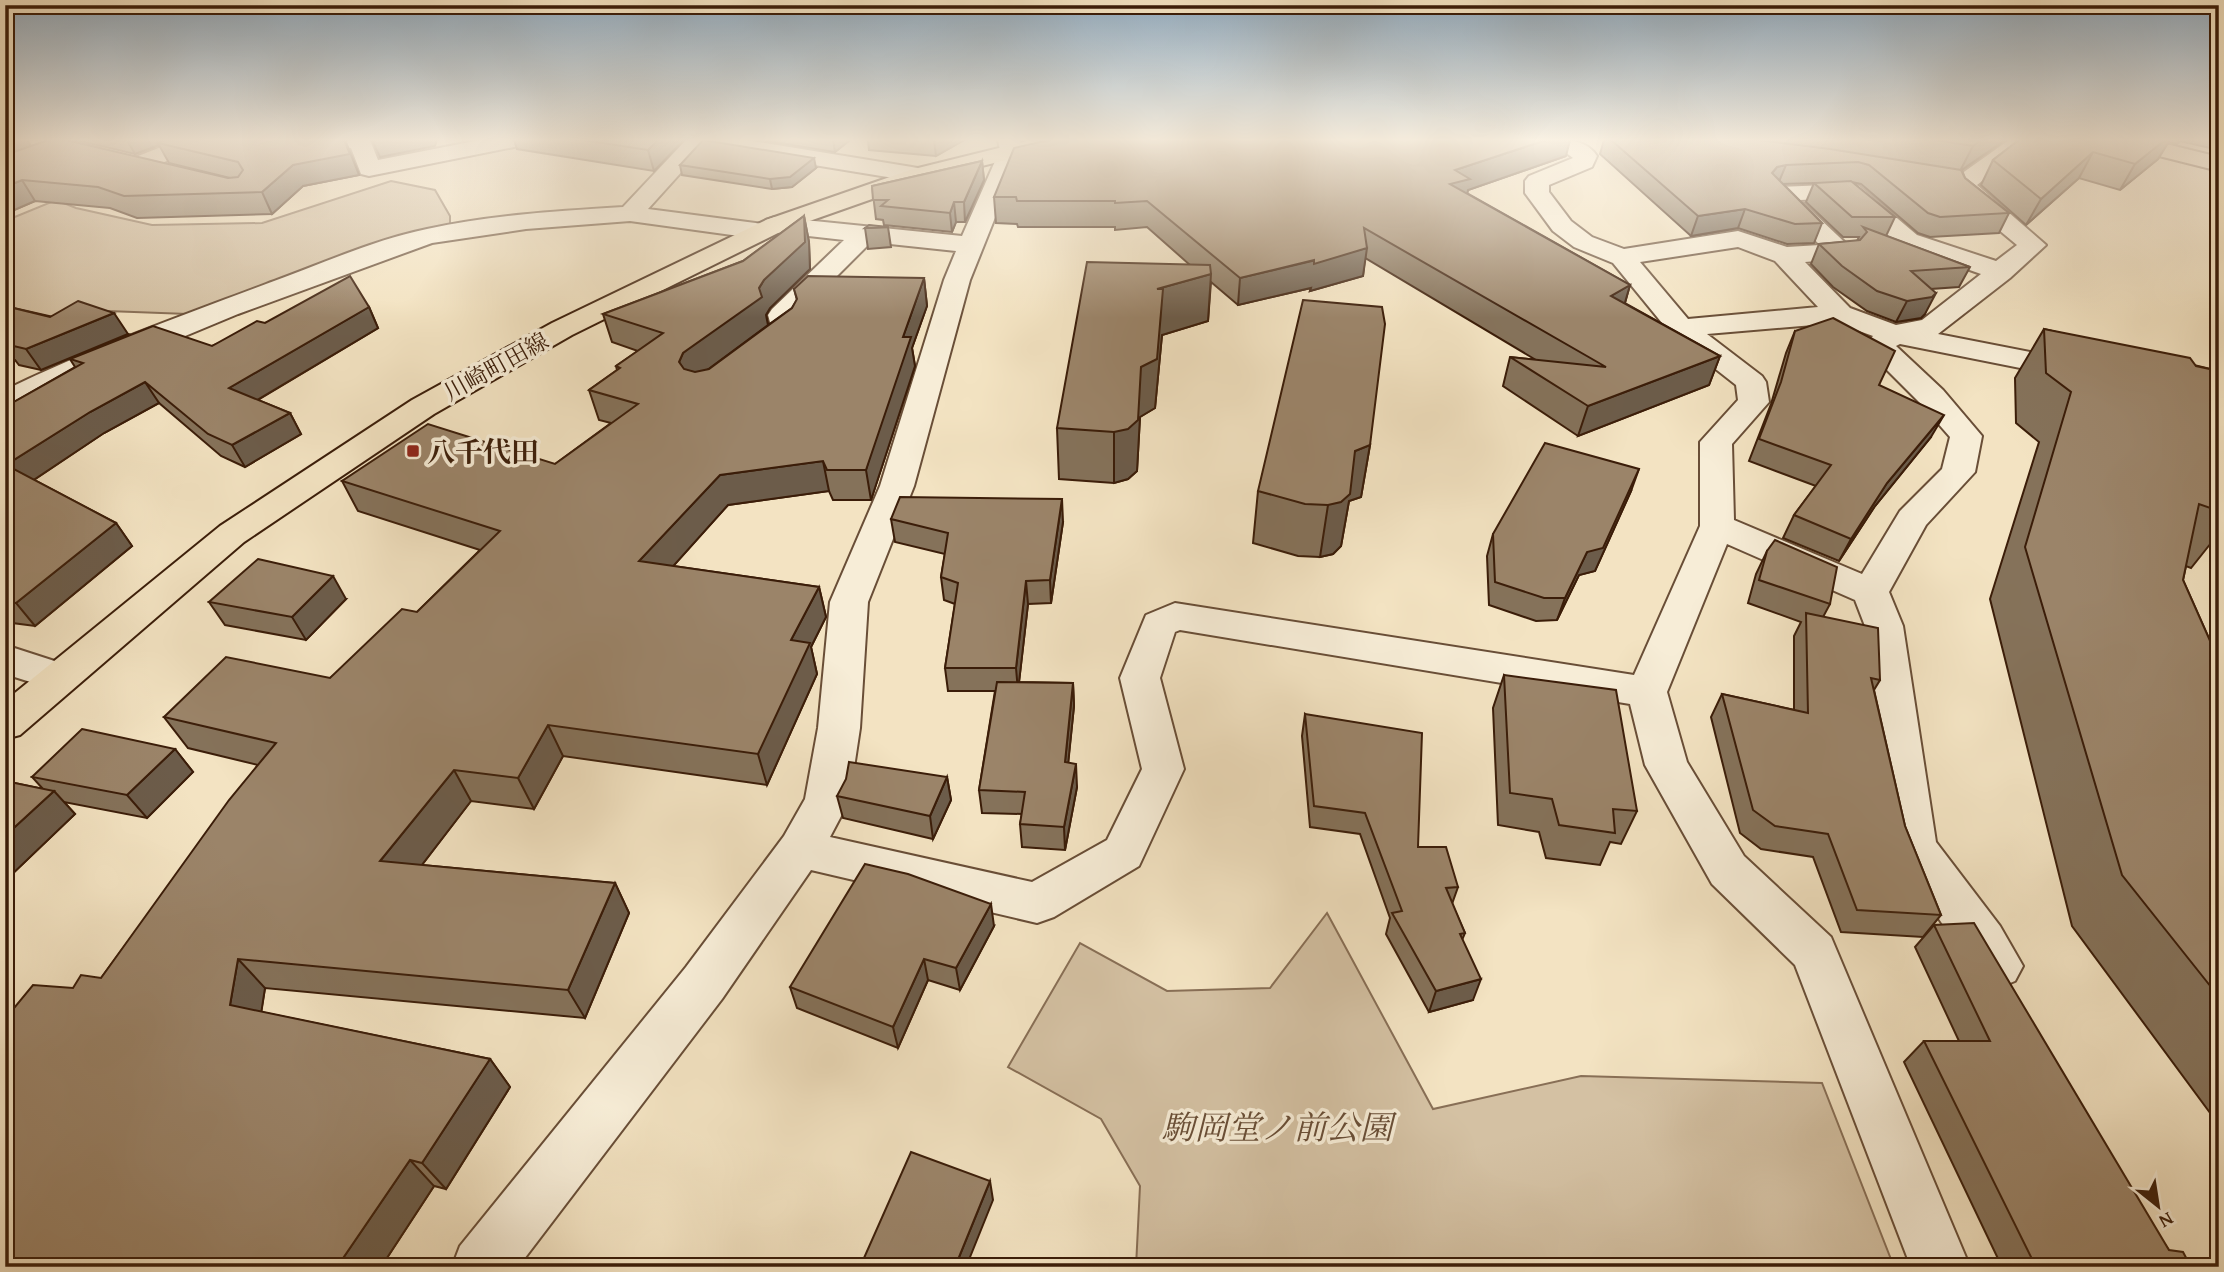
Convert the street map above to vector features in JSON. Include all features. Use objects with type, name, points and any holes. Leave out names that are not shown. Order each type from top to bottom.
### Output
[{"type":"main road","name":"川崎町田線","points":[[5,724],[232,534],[423,407],[562,329],[768,228],[849,199]]},
{"type":"street","points":[[630,214],[643,199]]},
{"type":"street","points":[[481,1267],[704,983],[800,849],[827,801],[839,728],[849,602],[897,486],[957,280],[971,245],[1002,199]]},
{"type":"street","points":[[1542,199],[1562,226],[1583,242],[1622,257],[1681,328],[1751,382],[1754,402],[1716,442],[1717,526],[1647,692],[1666,765],[1728,870],[1814,952],[1941,1267]]},
{"type":"street","points":[[1784,255],[1842,252],[1785,199]]},
{"type":"street","points":[[1860,199],[1908,240],[2001,272]]},
{"type":"street","points":[[1870,592],[1912,519],[1958,472],[1966,436],[1932,397],[1879,346],[1894,334],[1931,327],[2033,244],[1978,199]]},
{"type":"street","points":[[5,402],[47,381],[228,308],[355,260],[428,236],[526,221],[630,214],[971,245]]},
{"type":"street","points":[[735,367],[786,328],[782,315],[864,235]]},
{"type":"street","points":[[1622,257],[1738,239],[1755,243],[1784,255],[1840,314]]},
{"type":"street","points":[[1681,328],[1840,314],[1894,334],[2102,376]]},
{"type":"street","points":[[5,376],[47,381]]},
{"type":"street","points":[[1717,526],[1870,592],[1884,626],[1914,848],[1983,941],[2017,999]]},
{"type":"street","points":[[800,849],[1037,903],[1123,853],[1163,769],[1140,678],[1159,624],[1175,616],[1647,692]]},
{"type":"street","points":[[5,659],[59,677]]},
{"type":"green space","points":[[335,199],[440,199],[450,216],[450,228],[188,314],[107,311],[5,330],[5,221],[56,200],[76,208],[152,225],[262,223]]},
{"type":"green space","name":"駒岡堂ノ前公園","points":[[1327,913],[1433,1109],[1581,1076],[1822,1083],[1894,1267],[1136,1267],[1140,1186],[1101,1119],[1008,1067],[1080,943],[1167,991],[1270,988]]},
{"type":"building","points":[[965,199],[964,202],[954,202],[950,213],[881,206],[888,200],[873,200]]},
{"type":"building","points":[[1477,199],[1630,285],[1611,296],[1720,356],[1588,406],[1510,357],[1606,367],[1364,228],[1367,248],[1314,264],[1314,260],[1240,278],[1147,201],[1017,201]]},
{"type":"building","points":[[1679,199],[1798,199],[1822,223],[1795,224],[1745,209],[1698,216]]},
{"type":"building","points":[[1832,199],[1873,199],[1895,217],[1852,217]]},
{"type":"building","points":[[1911,199],[1992,199],[2009,213],[1940,217],[1928,213]]},
{"type":"building","points":[[804,216],[805,242],[764,280],[759,288],[762,297],[683,353],[679,362],[684,369],[695,372],[709,369],[792,308],[797,299],[794,289],[808,276],[924,278],[903,337],[911,337],[866,470],[827,470],[823,461],[720,475],[639,561],[819,587],[791,640],[810,643],[758,754],[548,725],[518,778],[454,770],[380,861],[615,883],[568,990],[238,959],[230,1005],[490,1059],[422,1163],[410,1160],[337,1267],[5,1267],[5,1019],[33,985],[73,988],[81,975],[101,978],[229,800],[276,743],[164,717],[226,657],[330,678],[402,609],[417,612],[500,531],[342,481],[428,424],[555,464],[638,404],[589,390],[620,368],[616,366],[663,333],[603,314],[743,261]]},
{"type":"building","points":[[869,225],[888,227],[865,228]]},
{"type":"building","points":[[1863,227],[1970,267],[1911,271],[1936,293],[1932,297],[1907,301],[1877,291],[1842,266],[1819,244],[1860,240],[1867,232]]},
{"type":"building","points":[[1087,262],[1210,265],[1211,274],[1157,289],[1163,289],[1157,359],[1141,367],[1138,420],[1128,429],[1114,432],[1057,428]]},
{"type":"building","points":[[350,276],[369,307],[229,388],[290,413],[232,445],[208,434],[145,382],[90,412],[6,465],[116,523],[16,603],[5,602],[5,407],[83,363],[70,359],[153,326],[212,346],[257,321],[265,323]]},
{"type":"building","points":[[1303,300],[1382,307],[1385,324],[1370,445],[1355,451],[1350,494],[1341,502],[1328,505],[1305,504],[1258,491]]},
{"type":"building","points":[[78,301],[114,313],[26,349],[5,344],[11,339],[5,338],[5,306],[50,317]]},
{"type":"building","points":[[1833,318],[1895,351],[1879,385],[1944,415],[1887,483],[1851,539],[1794,515],[1831,465],[1759,439],[1781,382],[1795,331]]},
{"type":"building","points":[[2044,329],[2190,358],[2196,366],[2219,371],[2219,511],[2199,504],[2183,580],[2219,661],[2219,997],[2122,875],[2025,547],[2071,392],[2046,373]]},
{"type":"building","points":[[1545,443],[1639,469],[1603,548],[1587,552],[1565,598],[1544,598],[1495,582],[1493,534]]},
{"type":"building","points":[[900,497],[1062,499],[1050,580],[1026,581],[1016,668],[945,668],[958,583],[941,577],[948,533],[891,519]]},
{"type":"building","points":[[1775,540],[1837,567],[1830,604],[1759,580],[1767,551]]},
{"type":"building","points":[[258,559],[333,576],[292,617],[209,602]]},
{"type":"building","points":[[1806,613],[1878,628],[1880,680],[1871,678],[1905,826],[1941,915],[1857,910],[1828,834],[1775,826],[1753,810],[1722,694],[1808,713]]},
{"type":"building","points":[[1504,675],[1616,690],[1637,811],[1613,809],[1615,833],[1559,825],[1552,799],[1510,793]]},
{"type":"building","points":[[997,682],[1073,683],[1065,762],[1076,764],[1064,827],[1020,824],[1025,792],[979,790]]},
{"type":"building","points":[[1305,714],[1422,733],[1418,847],[1446,847],[1458,887],[1446,888],[1465,933],[1460,934],[1481,979],[1436,991],[1392,913],[1402,911],[1365,813],[1314,806]]},
{"type":"building","points":[[82,729],[175,749],[127,795],[32,777]]},
{"type":"building","points":[[849,762],[947,777],[930,816],[837,796],[846,779]]},
{"type":"building","points":[[5,781],[54,791],[5,836]]},
{"type":"building","points":[[865,864],[908,874],[991,904],[956,968],[924,959],[893,1027],[790,987]]},
{"type":"building","points":[[1974,923],[2169,1250],[2183,1252],[2191,1267],[2036,1267],[1924,1041],[1990,1041],[1934,925]]},
{"type":"building","points":[[911,1152],[990,1181],[955,1267],[860,1267]]},
{"type":"place","name":"八千代田","points":[[413,451]]}]
